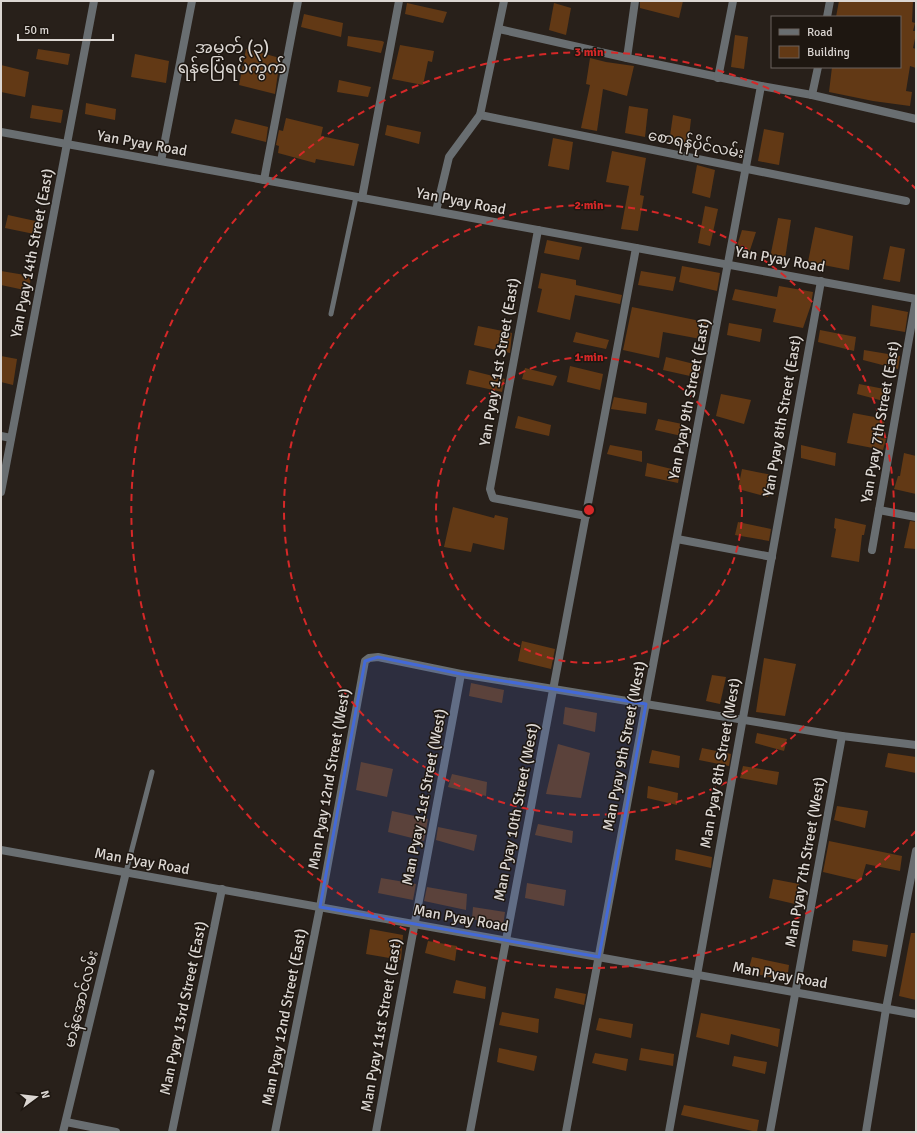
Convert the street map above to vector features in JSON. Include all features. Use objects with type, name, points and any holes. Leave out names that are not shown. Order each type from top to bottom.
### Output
[{"type":"street","name":"Yan Pyay 14th Street (East)","points":[[1,492],[94,1]]},
{"type":"street","points":[[161,161],[192,1]]},
{"type":"street","points":[[264,180],[298,1]]},
{"type":"street","points":[[359,197],[399,1]]},
{"type":"street","points":[[436,211],[449,158],[480,115],[504,1]]},
{"type":"street","points":[[627,58],[635,1]]},
{"type":"street","points":[[718,78],[733,1]]},
{"type":"street","points":[[827,16],[830,1]]},
{"type":"street","points":[[498,29],[718,78],[812,95],[916,119]]},
{"type":"street","points":[[812,95],[818,68]]},
{"type":"street","name":"Yan Pyay 9th Street (East)","points":[[677,539],[760,86]]},
{"type":"street","name":"စောရန်ပိုင်လမ်း","points":[[480,115],[906,201]]},
{"type":"street","name":"Yan Pyay Road","points":[[1,132],[916,299]]},
{"type":"street","name":"Yan Pyay 11st Street (East)","points":[[538,230],[490,489],[493,498],[586,516]]},
{"type":"street","name":"Man Pyay 10th Street (West)","points":[[470,1132],[636,248]]},
{"type":"street","name":"Yan Pyay 8th Street (East)","points":[[772,557],[821,281]]},
{"type":"street","name":"Yan Pyay 7th Street (East)","points":[[872,550],[916,299]]},
{"type":"street","points":[[1,436],[11,438]]},
{"type":"street","points":[[880,510],[916,516]]},
{"type":"street","points":[[677,539],[772,557]]},
{"type":"street","name":"Man Pyay 9th Street (West)","points":[[566,1132],[677,539]]},
{"type":"street","name":"Man Pyay 8th Street (West)","points":[[669,1132],[772,557]]},
{"type":"street","name":"Man Pyay 12nd Street (West)","points":[[320,907],[365,661],[369,658],[378,657],[461,674]]},
{"type":"street","points":[[461,674],[842,736],[916,745]]},
{"type":"street","name":"Man Pyay 11st Street (West)","points":[[414,924],[461,674]]},
{"type":"street","name":"Man Pyay 7th Street (West)","points":[[770,1132],[842,736]]},
{"type":"street","name":"Man Pyay Road","points":[[1,850],[916,1014]]},
{"type":"street","points":[[866,1132],[886,1009],[916,851]]},
{"type":"street","name":"မာန်အောင်လမ်း","points":[[63,1132],[126,872]]},
{"type":"street","name":"Man Pyay 13rd Street (East)","points":[[172,1132],[222,889]]},
{"type":"street","name":"Man Pyay 12nd Street (East)","points":[[275,1132],[320,907]]},
{"type":"street","name":"Man Pyay 11st Street (East)","points":[[376,1132],[414,924]]},
{"type":"street","points":[[66,1122],[116,1132]]},
{"type":"lane","points":[[332,314],[359,197]]},
{"type":"lane","points":[[126,872],[152,772]]},
{"type":"highlighted area","points":[[378,657],[461,674],[646,704],[599,957],[320,907],[365,661]]},
{"type":"building","points":[[640,1],[683,1],[679,18],[640,8]]},
{"type":"building","points":[[839,1],[913,1],[912,22],[915,23],[913,31],[916,31],[916,34],[913,48],[916,49],[916,68],[910,66],[906,91],[912,92],[910,106],[873,101],[829,92],[832,68],[901,68],[901,16],[836,16]]},
{"type":"building","points":[[407,3],[447,12],[443,23],[405,14]]},
{"type":"building","points":[[554,3],[571,8],[566,35],[549,30]]},
{"type":"building","points":[[304,14],[343,23],[341,37],[301,27]]},
{"type":"building","points":[[735,35],[748,37],[744,69],[731,67]]},
{"type":"building","points":[[348,36],[384,42],[381,53],[347,46]]},
{"type":"building","points":[[400,45],[434,51],[432,62],[428,61],[423,85],[392,79]]},
{"type":"building","points":[[38,49],[70,54],[68,65],[36,59]]},
{"type":"building","points":[[246,49],[280,58],[275,94],[239,85]]},
{"type":"building","points":[[135,54],[169,61],[166,83],[131,77]]},
{"type":"building","points":[[590,58],[634,66],[627,96],[603,89],[597,131],[581,128],[590,85],[586,84]]},
{"type":"building","points":[[1,65],[29,72],[25,97],[1,92]]},
{"type":"building","points":[[339,80],[371,87],[368,97],[337,92]]},
{"type":"building","points":[[86,103],[116,109],[115,120],[85,114]]},
{"type":"building","points":[[32,105],[63,110],[61,123],[30,118]]},
{"type":"building","points":[[629,106],[648,109],[645,137],[625,133]]},
{"type":"building","points":[[673,115],[691,119],[688,146],[669,143]]},
{"type":"building","points":[[286,118],[323,127],[321,136],[359,144],[354,166],[316,159],[315,163],[278,153],[279,146],[276,145],[279,130],[283,131]]},
{"type":"building","points":[[235,119],[268,127],[266,142],[231,133]]},
{"type":"building","points":[[387,125],[421,132],[419,144],[385,135]]},
{"type":"building","points":[[764,129],[784,133],[779,165],[758,161]]},
{"type":"building","points":[[553,138],[573,142],[569,170],[548,166]]},
{"type":"building","points":[[612,151],[646,158],[640,195],[644,196],[638,231],[621,229],[629,186],[606,182]]},
{"type":"building","points":[[697,165],[715,170],[710,198],[692,193]]},
{"type":"building","points":[[705,206],[718,209],[710,246],[698,243]]},
{"type":"building","points":[[8,215],[40,222],[39,235],[5,228]]},
{"type":"building","points":[[778,218],[791,220],[785,259],[770,258]]},
{"type":"building","points":[[815,227],[853,236],[849,270],[808,262]]},
{"type":"building","points":[[742,230],[756,232],[749,253],[736,249]]},
{"type":"building","points":[[547,240],[582,247],[579,260],[544,253]]},
{"type":"building","points":[[890,246],[905,249],[900,282],[883,279]]},
{"type":"building","points":[[682,266],[720,273],[717,291],[679,282]]},
{"type":"building","points":[[1,271],[31,276],[29,291],[1,285]]},
{"type":"building","points":[[641,271],[676,277],[673,291],[638,285]]},
{"type":"building","points":[[541,273],[576,280],[576,285],[622,295],[620,304],[575,295],[570,320],[537,312],[542,289],[538,288]]},
{"type":"building","points":[[779,286],[813,292],[811,305],[803,328],[773,322],[776,309],[732,300],[735,289],[777,297]]},
{"type":"building","points":[[872,305],[908,312],[905,332],[870,326]]},
{"type":"building","points":[[632,307],[710,323],[706,340],[663,332],[659,358],[623,350]]},
{"type":"building","points":[[729,323],[762,329],[760,342],[727,335]]},
{"type":"building","points":[[478,326],[512,333],[510,353],[474,345]]},
{"type":"building","points":[[820,330],[856,337],[854,351],[818,342]]},
{"type":"building","points":[[576,332],[609,340],[606,349],[573,342]]},
{"type":"building","points":[[864,350],[900,356],[898,369],[863,360]]},
{"type":"building","points":[[1,356],[17,359],[13,385],[1,382]]},
{"type":"building","points":[[666,357],[702,366],[699,378],[663,370]]},
{"type":"building","points":[[570,366],[603,374],[600,390],[567,382]]},
{"type":"building","points":[[525,368],[557,376],[553,386],[522,379]]},
{"type":"building","points":[[469,370],[505,379],[502,392],[466,384]]},
{"type":"building","points":[[859,384],[889,390],[887,402],[857,394]]},
{"type":"building","points":[[721,394],[751,400],[744,424],[716,416]]},
{"type":"building","points":[[614,397],[647,403],[646,414],[611,409]]},
{"type":"building","points":[[853,413],[885,419],[881,438],[886,439],[883,450],[847,443]]},
{"type":"building","points":[[518,416],[551,425],[549,436],[515,428]]},
{"type":"building","points":[[658,419],[687,425],[686,437],[655,430]]},
{"type":"building","points":[[610,445],[642,451],[642,462],[607,454]]},
{"type":"building","points":[[801,445],[836,453],[835,466],[801,458]]},
{"type":"building","points":[[904,453],[916,456],[916,494],[894,489],[898,476],[900,476]]},
{"type":"building","points":[[647,463],[680,471],[678,483],[645,476]]},
{"type":"building","points":[[742,469],[772,475],[768,497],[738,489]]},
{"type":"building","points":[[453,507],[494,518],[495,515],[508,518],[504,550],[473,543],[471,552],[444,547]]},
{"type":"building","points":[[835,518],[866,525],[864,535],[862,535],[859,562],[831,557],[836,529],[834,528]]},
{"type":"building","points":[[910,521],[916,522],[916,549],[904,548]]},
{"type":"building","points":[[738,522],[771,529],[769,541],[735,535]]},
{"type":"building","points":[[522,641],[555,649],[551,669],[518,661]]},
{"type":"building","points":[[764,658],[796,664],[785,716],[756,712]]},
{"type":"building","points":[[712,675],[726,677],[720,704],[706,701]]},
{"type":"building","points":[[471,683],[504,690],[502,703],[469,696]]},
{"type":"building","points":[[565,707],[597,713],[595,732],[563,724]]},
{"type":"building","points":[[757,733],[787,739],[784,751],[755,743]]},
{"type":"building","points":[[558,744],[590,753],[581,798],[546,794]]},
{"type":"building","points":[[702,748],[731,754],[729,766],[699,760]]},
{"type":"building","points":[[652,750],[680,756],[679,768],[649,763]]},
{"type":"building","points":[[888,753],[916,757],[916,773],[885,767]]},
{"type":"building","points":[[361,762],[393,769],[387,797],[356,790]]},
{"type":"building","points":[[743,766],[779,772],[777,785],[740,778]]},
{"type":"building","points":[[452,774],[487,782],[486,796],[448,787]]},
{"type":"building","points":[[648,786],[678,793],[677,805],[647,798]]},
{"type":"building","points":[[837,806],[868,811],[865,828],[834,820]]},
{"type":"building","points":[[392,811],[428,819],[424,841],[388,832]]},
{"type":"building","points":[[538,824],[573,831],[572,843],[535,835]]},
{"type":"building","points":[[438,827],[477,835],[474,851],[436,840]]},
{"type":"building","points":[[829,841],[902,856],[900,871],[866,864],[861,881],[823,872]]},
{"type":"building","points":[[676,849],[712,857],[711,868],[675,860]]},
{"type":"building","points":[[381,878],[416,884],[413,900],[378,893]]},
{"type":"building","points":[[773,879],[799,884],[795,904],[769,898]]},
{"type":"building","points":[[527,883],[566,890],[564,906],[525,898]]},
{"type":"building","points":[[427,887],[467,894],[466,910],[424,901]]},
{"type":"building","points":[[473,907],[505,912],[503,926],[472,919]]},
{"type":"building","points":[[370,929],[403,935],[401,960],[366,954]]},
{"type":"building","points":[[911,933],[916,933],[916,1000],[899,996]]},
{"type":"building","points":[[853,940],[888,945],[886,957],[852,951]]},
{"type":"building","points":[[428,941],[457,946],[455,961],[425,953]]},
{"type":"building","points":[[752,957],[789,965],[787,981],[748,972]]},
{"type":"building","points":[[456,980],[486,987],[485,999],[453,993]]},
{"type":"building","points":[[556,988],[586,994],[584,1005],[554,998]]},
{"type":"building","points":[[502,1012],[539,1019],[538,1033],[499,1025]]},
{"type":"building","points":[[701,1013],[780,1029],[778,1047],[731,1034],[729,1045],[696,1037]]},
{"type":"building","points":[[599,1018],[633,1024],[631,1038],[596,1030]]},
{"type":"building","points":[[499,1048],[537,1056],[534,1071],[497,1062]]},
{"type":"building","points":[[641,1048],[674,1054],[673,1066],[639,1060]]},
{"type":"building","points":[[595,1053],[628,1059],[626,1071],[592,1063]]},
{"type":"building","points":[[734,1056],[767,1062],[765,1074],[732,1066]]},
{"type":"building","points":[[684,1105],[759,1120],[757,1132],[681,1115]]},
{"type":"district","name":"အမှတ် (၃) ရန်ပြေရပ်ကွက်","points":[[232,57]]}]
